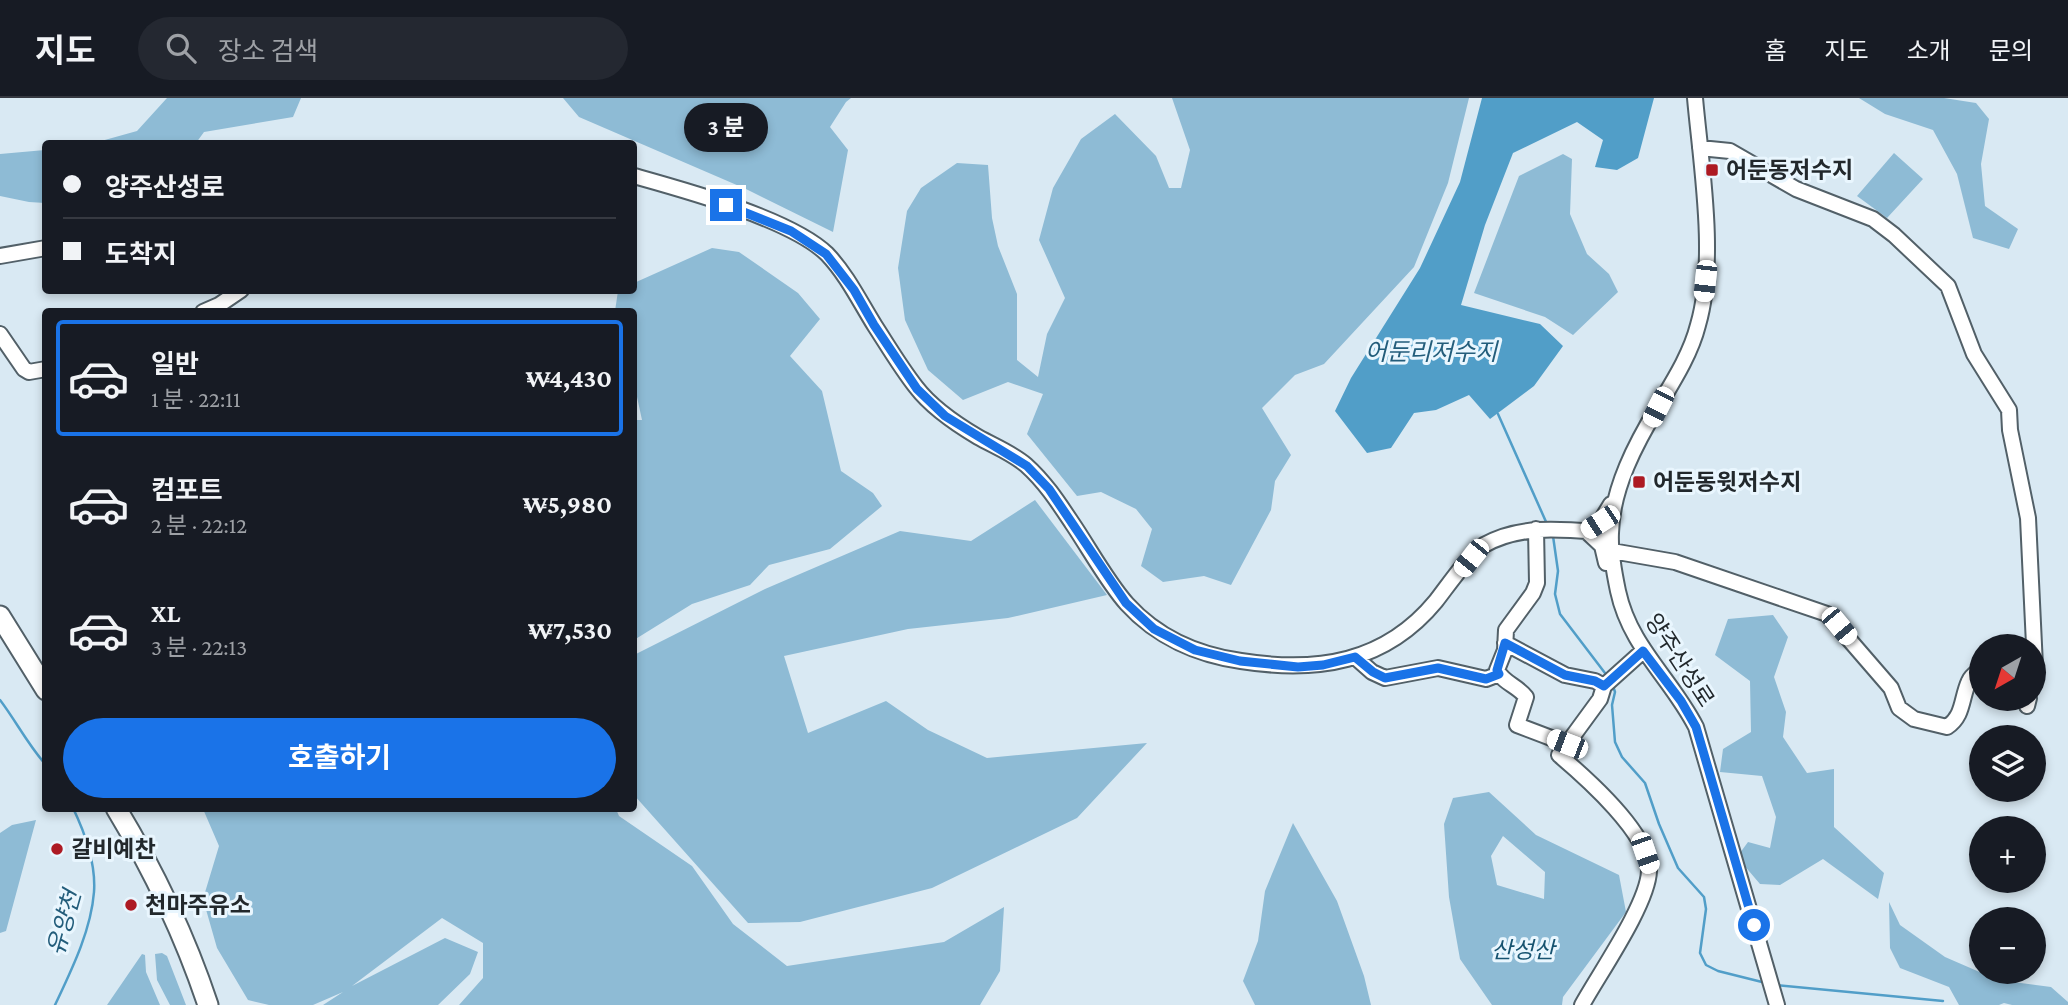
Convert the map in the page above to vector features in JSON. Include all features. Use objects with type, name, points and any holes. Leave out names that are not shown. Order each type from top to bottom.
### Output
[{"type":"main road","points":[[0,616],[42,684]]},
{"type":"main road","points":[[118,812],[173,914],[208,1005]]},
{"type":"street","name":"양주산성로","points":[[1695,98],[1706,212],[1705,281],[1700,321],[1682,364],[1625,472],[1611,533],[1612,551],[1618,592],[1626,619],[1643,651],[1681,701],[1696,727],[1775,999]]},
{"type":"street","points":[[1700,148],[1730,151],[1796,188],[1873,219],[1948,286],[1973,354],[2009,410],[2010,430],[2028,518],[2033,634]]},
{"type":"street","points":[[637,177],[755,216],[791,231],[826,254],[854,290],[917,389],[945,416],[1027,466],[1049,489],[1126,603],[1154,629],[1195,650],[1240,661],[1298,667],[1323,665],[1355,657],[1371,652],[1395,638],[1423,616],[1480,546],[1505,536],[1539,529],[1611,533]]},
{"type":"street","points":[[0,256],[42,249]]},
{"type":"street","points":[[212,308],[235,294]]},
{"type":"street","points":[[0,334],[24,369],[29,372],[42,370]]},
{"type":"street","points":[[1586,531],[1604,517],[1617,478],[1625,472]]},
{"type":"street","points":[[1539,529],[1537,583],[1533,593],[1506,630],[1497,670],[1501,678],[1522,692],[1526,698],[1517,725],[1567,744]]},
{"type":"street","points":[[1586,531],[1602,546],[1612,585],[1618,592]]},
{"type":"street","points":[[1612,551],[1675,562],[1826,614],[1891,688],[1899,708],[1914,719],[1947,727],[1958,718],[1969,678]]},
{"type":"street","points":[[1505,643],[1565,675],[1608,683]]},
{"type":"street","points":[[1581,1005],[1635,912],[1648,882],[1650,868],[1640,839],[1632,829],[1589,781],[1559,755],[1600,699],[1608,683],[1643,651]]},
{"type":"street","points":[[1355,657],[1385,678],[1438,668],[1486,679],[1499,674]]},
{"type":"green space","points":[[167,98],[301,98],[293,117],[204,132],[198,140],[105,140],[137,131]]},
{"type":"green space","points":[[563,98],[851,98],[830,127],[848,150],[833,232],[746,189],[579,117]]},
{"type":"green space","points":[[1172,98],[1469,98],[1448,183],[1414,267],[1324,364],[1295,375],[1262,408],[1291,455],[1275,481],[1271,510],[1231,585],[1204,576],[1163,582],[1141,566],[1152,529],[1136,509],[1101,492],[1077,496],[1027,434],[1043,394],[1008,382],[963,400],[928,370],[905,320],[898,268],[907,211],[921,188],[957,163],[988,165],[992,218],[998,246],[1017,294],[1017,360],[1038,377],[1047,334],[1065,298],[1039,240],[1053,188],[1081,139],[1115,114],[1156,156],[1169,188],[1181,188],[1190,150]]},
{"type":"green space","points":[[1859,98],[1944,98],[1976,103],[1989,119],[1981,164],[1985,206],[2018,229],[2009,249],[1973,238],[1957,174],[1933,130],[1885,114]]},
{"type":"green space","points":[[42,150],[42,203],[0,196],[0,154]]},
{"type":"green space","points":[[1894,153],[1923,179],[1887,218],[1857,196]]},
{"type":"green space","points":[[1563,154],[1572,159],[1570,214],[1587,254],[1609,274],[1618,292],[1573,335],[1545,317],[1474,293],[1519,176]]},
{"type":"green space","points":[[712,248],[739,252],[798,293],[820,319],[790,356],[822,391],[841,471],[873,493],[882,506],[830,549],[769,565],[750,585],[692,604],[637,638],[637,420],[642,420],[637,397],[637,308],[615,308],[618,294],[637,294],[637,282]]},
{"type":"green space","points":[[1035,500],[1107,595],[1008,618],[908,629],[784,656],[808,733],[886,701],[928,730],[987,758],[1147,743],[1077,818],[932,888],[800,922],[748,923],[637,798],[637,653],[765,589],[900,531],[971,541]]},
{"type":"green space","points":[[1773,615],[1788,637],[1774,677],[1786,712],[1783,737],[1807,773],[1834,769],[1834,827],[1884,873],[1878,899],[1823,859],[1780,885],[1760,884],[1737,857],[1748,842],[1770,848],[1776,817],[1762,776],[1720,772],[1723,749],[1751,732],[1750,681],[1715,655],[1728,619]]},
{"type":"green space","name":"산성산","points":[[1489,792],[1536,835],[1619,875],[1626,912],[1563,997],[1562,1005],[1492,1005],[1460,959],[1449,897],[1444,824],[1453,798]],"holes":[[[1503,836],[1545,872],[1544,899],[1497,885],[1491,856]]]},
{"type":"green space","points":[[204,812],[617,812],[619,816],[692,866],[733,924],[787,966],[944,942],[1004,907],[1000,971],[980,1005],[459,1005],[483,978],[483,943],[442,918],[352,986],[445,938],[478,952],[470,974],[438,1005],[323,1005],[343,992],[313,1005],[269,1005],[248,1000],[217,948],[203,899],[219,846]]},
{"type":"green space","points":[[36,820],[6,931],[0,933],[0,833],[12,825]]},
{"type":"green space","points":[[1293,823],[1337,901],[1364,976],[1371,1005],[1255,1005],[1243,981],[1258,941],[1265,891]]},
{"type":"green space","points":[[1889,902],[1900,925],[1945,957],[1969,967],[1969,984],[2028,984],[2051,987],[2068,1005],[1959,1005],[1949,987],[1900,968],[1890,948]]},
{"type":"green space","points":[[162,953],[167,956],[186,1005],[170,1005],[157,980],[155,954]]},
{"type":"green space","points":[[142,954],[145,955],[146,972],[160,1005],[107,1005]]},
{"type":"water","name":"어둔리저수지","points":[[1482,98],[1654,98],[1638,158],[1617,170],[1595,167],[1603,140],[1577,122],[1513,153],[1485,225],[1461,305],[1540,324],[1563,346],[1534,386],[1490,419],[1469,395],[1436,410],[1414,413],[1391,448],[1367,453],[1335,411],[1351,378],[1420,268],[1460,182]]},
{"type":"waterway","points":[[1498,414],[1547,524]]},
{"type":"waterway","points":[[1553,536],[1558,571],[1555,594],[1560,614],[1608,677]]},
{"type":"waterway","points":[[1613,686],[1615,742],[1622,757],[1645,783],[1678,868],[1704,897],[1706,909],[1700,953],[1706,965],[1718,971],[1766,983]]},
{"type":"waterway","name":"유양천","points":[[0,700],[42,760]]},
{"type":"waterway","name":"유양천","points":[[55,1005],[85,936],[94,892],[89,849],[75,812]]},
{"type":"waterway","points":[[1776,985],[1943,1001]]},
{"type":"place","name":"어둔동저수지","points":[[1712,170]]},
{"type":"place","name":"어둔동윗저수지","points":[[1639,482]]},
{"type":"place","name":"갈비예찬","points":[[57,849]]},
{"type":"place","name":"천마주유소","points":[[131,905]]},
{"type":"route","points":[[726,205],[791,231],[826,254],[854,290],[917,389],[945,416],[1027,466],[1049,489],[1126,603],[1154,629],[1195,650],[1240,661],[1298,667],[1323,665],[1355,657],[1385,678],[1438,668],[1486,679],[1499,674],[1497,670],[1505,643],[1565,675],[1577,679],[1586,678],[1604,686],[1643,651],[1681,701],[1696,727],[1754,925]]}]
